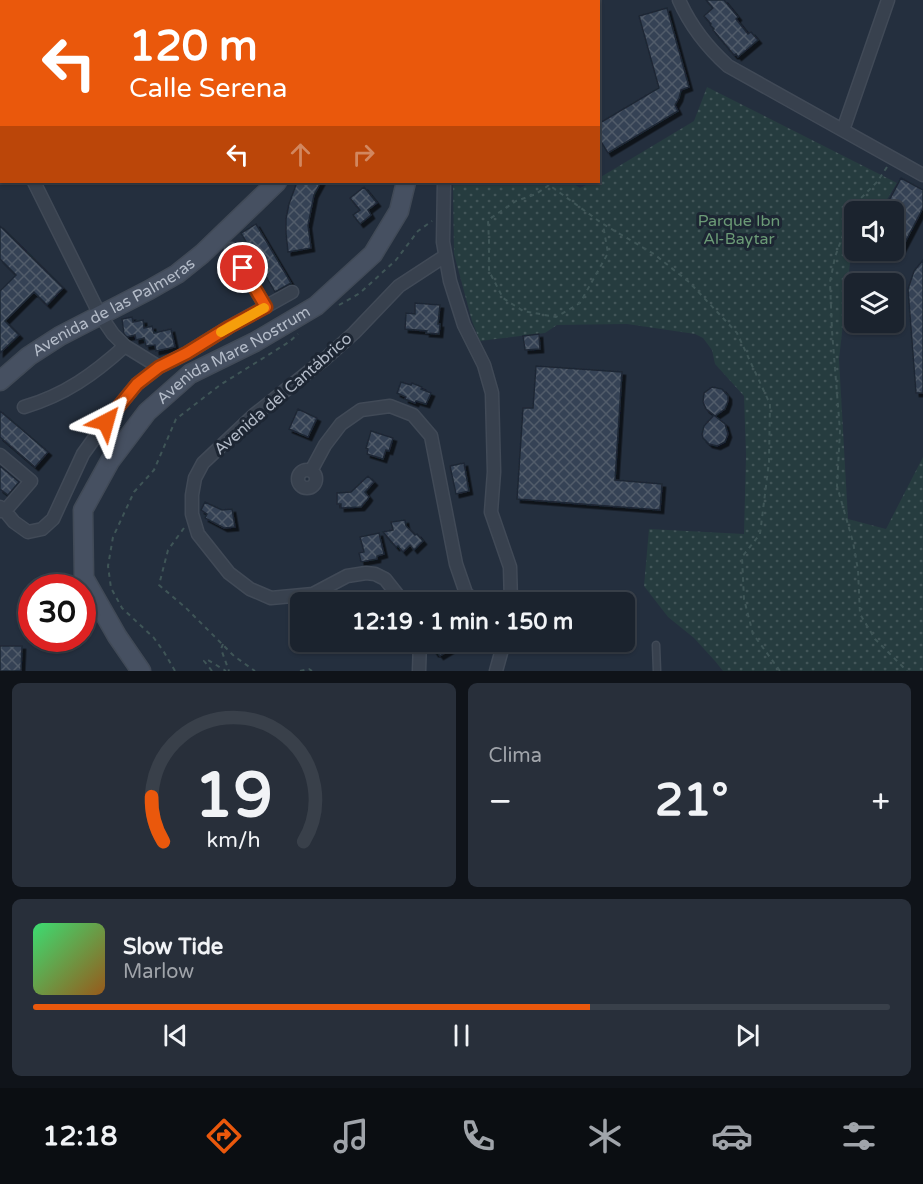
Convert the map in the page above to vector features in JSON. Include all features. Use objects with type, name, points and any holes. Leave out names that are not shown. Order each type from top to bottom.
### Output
[{"type":"street","points":[[679,0],[694,27],[728,66],[923,175]]},
{"type":"street","points":[[843,130],[888,0]]},
{"type":"street","points":[[34,183],[100,315],[113,334],[125,346],[159,367]]},
{"type":"street","name":"Avenida de las Palmeras","points":[[0,381],[29,356],[60,336],[177,274],[202,255],[276,183]]},
{"type":"street","name":"Avenida Mare Nostrum","points":[[141,671],[117,636],[84,578],[83,510],[110,461],[147,412],[190,374],[255,342],[316,306],[373,254],[399,211],[406,183]]},
{"type":"street","points":[[444,183],[444,256],[464,325],[484,365],[492,393],[494,472],[491,512],[510,567],[511,592]]},
{"type":"street","points":[[231,249],[266,307]]},
{"type":"street","name":"Avenida del Cantábrico","points":[[290,596],[271,598],[250,589],[229,573],[198,534],[192,514],[195,478],[204,463],[254,415],[326,358],[354,333],[399,286],[444,256]]},
{"type":"street","points":[[0,455],[31,480],[2,510],[28,532],[42,529],[53,519],[82,454],[137,384],[159,367],[292,292]]},
{"type":"street","points":[[24,407],[42,402],[72,387],[94,373],[125,346]]},
{"type":"street","points":[[311,471],[325,445],[341,424],[361,410],[390,406],[413,415],[431,436],[456,564],[466,592]]},
{"type":"street","name":"Avenida del Cantábrico","points":[[317,592],[347,576],[366,573],[385,579],[395,592]]},
{"type":"street","points":[[419,671],[420,652]]},
{"type":"street","points":[[496,671],[501,652]]},
{"type":"lane","points":[[656,645],[657,671]]},
{"type":"path","points":[[890,162],[877,182],[861,198],[850,216],[835,257],[831,282],[832,331],[840,431],[837,486],[853,542],[858,570],[860,614],[875,639],[907,671]]},
{"type":"path","points":[[546,183],[603,224],[654,254],[689,282],[737,333],[770,404],[769,462],[760,534],[742,557],[744,600],[753,633],[780,671]]},
{"type":"path","points":[[549,185],[536,194],[516,201],[488,220],[489,271],[503,298],[523,311],[556,317],[580,303],[608,253],[603,224]]},
{"type":"path","points":[[184,528],[168,550],[159,585],[186,608],[234,656],[255,671]]},
{"type":"path","points":[[223,644],[221,649],[227,671]]},
{"type":"path","points":[[212,671],[204,661],[206,659],[227,671]]},
{"type":"path","points":[[300,671],[309,669],[312,671]]},
{"type":"green space","name":"Parque Ibn Al-Baytar","points":[[707,87],[897,183],[886,201],[844,201],[844,261],[851,261],[849,273],[844,273],[844,315],[839,359],[848,519],[886,529],[923,457],[923,671],[723,671],[694,638],[668,617],[644,586],[649,529],[744,534],[746,455],[744,396],[715,364],[712,350],[703,338],[695,334],[627,324],[557,325],[545,333],[480,341],[472,321],[454,254],[453,183],[572,183],[580,188],[590,183],[600,183],[600,177],[694,121]]},
{"type":"building","points":[[706,0],[724,0],[748,34],[751,32],[758,40],[738,57],[734,55],[704,16],[713,8]]},
{"type":"building","points":[[667,8],[689,87],[681,90],[675,105],[678,111],[608,153],[600,140],[600,123],[659,88],[639,16]]},
{"type":"building","points":[[901,178],[923,190],[923,208],[904,244],[904,201],[889,201]]},
{"type":"building","points":[[297,183],[320,183],[314,195],[308,225],[311,248],[288,252],[286,219]]},
{"type":"building","points":[[364,187],[377,203],[368,210],[371,215],[360,224],[353,215],[360,210],[350,198]]},
{"type":"building","points":[[256,224],[291,283],[275,292],[241,233]]},
{"type":"building","points":[[0,226],[63,288],[47,305],[34,292],[5,321],[19,335],[0,353],[0,291],[16,275],[0,259]]},
{"type":"building","points":[[923,260],[923,393],[916,393],[908,289],[914,271]]},
{"type":"building","points":[[415,303],[440,305],[439,334],[405,329],[406,313],[415,314]]},
{"type":"building","points":[[132,317],[133,322],[143,320],[144,328],[152,326],[154,333],[171,329],[175,347],[156,351],[155,345],[146,346],[144,338],[136,340],[135,335],[127,337],[124,334],[122,319]]},
{"type":"building","points":[[539,334],[540,349],[525,350],[523,336]]},
{"type":"building","points":[[536,366],[622,372],[615,480],[662,484],[660,510],[517,499],[523,408],[533,408]]},
{"type":"building","points":[[401,382],[411,385],[412,383],[431,393],[426,404],[416,401],[415,403],[397,393]]},
{"type":"building","points":[[712,387],[722,389],[728,396],[725,409],[715,416],[725,424],[728,434],[725,442],[717,446],[709,444],[702,434],[704,426],[714,415],[706,409],[703,402],[704,393]]},
{"type":"building","points":[[298,409],[317,418],[308,437],[289,429]]},
{"type":"building","points":[[0,411],[48,452],[35,467],[0,437]]},
{"type":"building","points":[[371,431],[393,438],[389,451],[386,450],[383,459],[367,454],[368,449],[366,448]]},
{"type":"building","points":[[464,463],[469,491],[456,494],[450,466]]},
{"type":"building","points":[[0,466],[19,482],[8,495],[0,489]]},
{"type":"building","points":[[368,476],[374,482],[365,492],[369,497],[367,500],[361,507],[341,508],[341,504],[337,504],[337,493],[351,492]]},
{"type":"building","points":[[205,502],[222,510],[232,509],[235,527],[224,528],[205,518],[207,514],[201,510]]},
{"type":"building","points":[[405,520],[406,526],[423,541],[414,550],[410,545],[403,552],[383,532],[393,530],[391,522]]},
{"type":"building","points":[[379,533],[384,554],[377,556],[377,559],[361,562],[359,553],[364,552],[360,537]]},
{"type":"building","points":[[0,646],[18,646],[18,652],[22,652],[21,671],[0,671]]},
{"type":"slow traffic","points":[[221,332],[264,308]]},
{"type":"route","points":[[106,422],[137,384],[159,367],[266,307],[243,268]]}]
